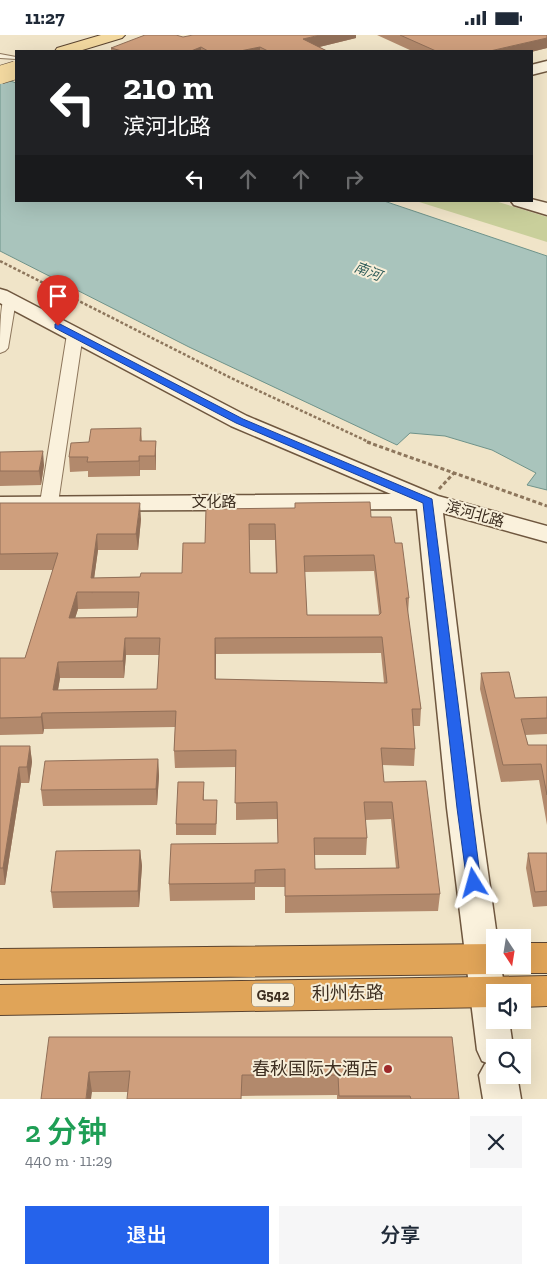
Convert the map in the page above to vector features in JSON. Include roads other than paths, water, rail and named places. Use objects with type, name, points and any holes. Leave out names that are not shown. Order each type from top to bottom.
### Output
[{"type":"highway","points":[[531,958],[547,958]]},
{"type":"highway","name":"利州东路","points":[[0,964],[486,969]]},
{"type":"highway","name":"利州东路","points":[[0,1000],[486,969]]},
{"type":"highway","name":"利州东路","points":[[502,974],[547,991]]},
{"type":"main road","points":[[66,50],[118,35]]},
{"type":"main road","points":[[84,50],[135,35]]},
{"type":"street","points":[[533,70],[547,66]]},
{"type":"street","points":[[523,202],[547,209]]},
{"type":"street","points":[[0,348],[5,297]]},
{"type":"street","name":"滨河北路","points":[[5,297],[239,421],[429,501],[547,535]]},
{"type":"street","points":[[49,503],[75,334]]},
{"type":"street","points":[[429,501],[463,808],[486,950]]},
{"type":"street","name":"文化路","points":[[0,503],[429,501]]},
{"type":"street","points":[[489,974],[494,1039]]},
{"type":"street","points":[[500,1084],[502,1099]]},
{"type":"lane","points":[[0,56],[10,68]]},
{"type":"water","name":"南河","points":[[0,77],[15,83],[15,202],[387,202],[547,256],[547,490],[527,485],[536,473],[492,450],[445,436],[410,433],[397,445],[189,347],[0,251]]},
{"type":"place","name":"春秋国际大酒店","points":[[388,1069]]}]
